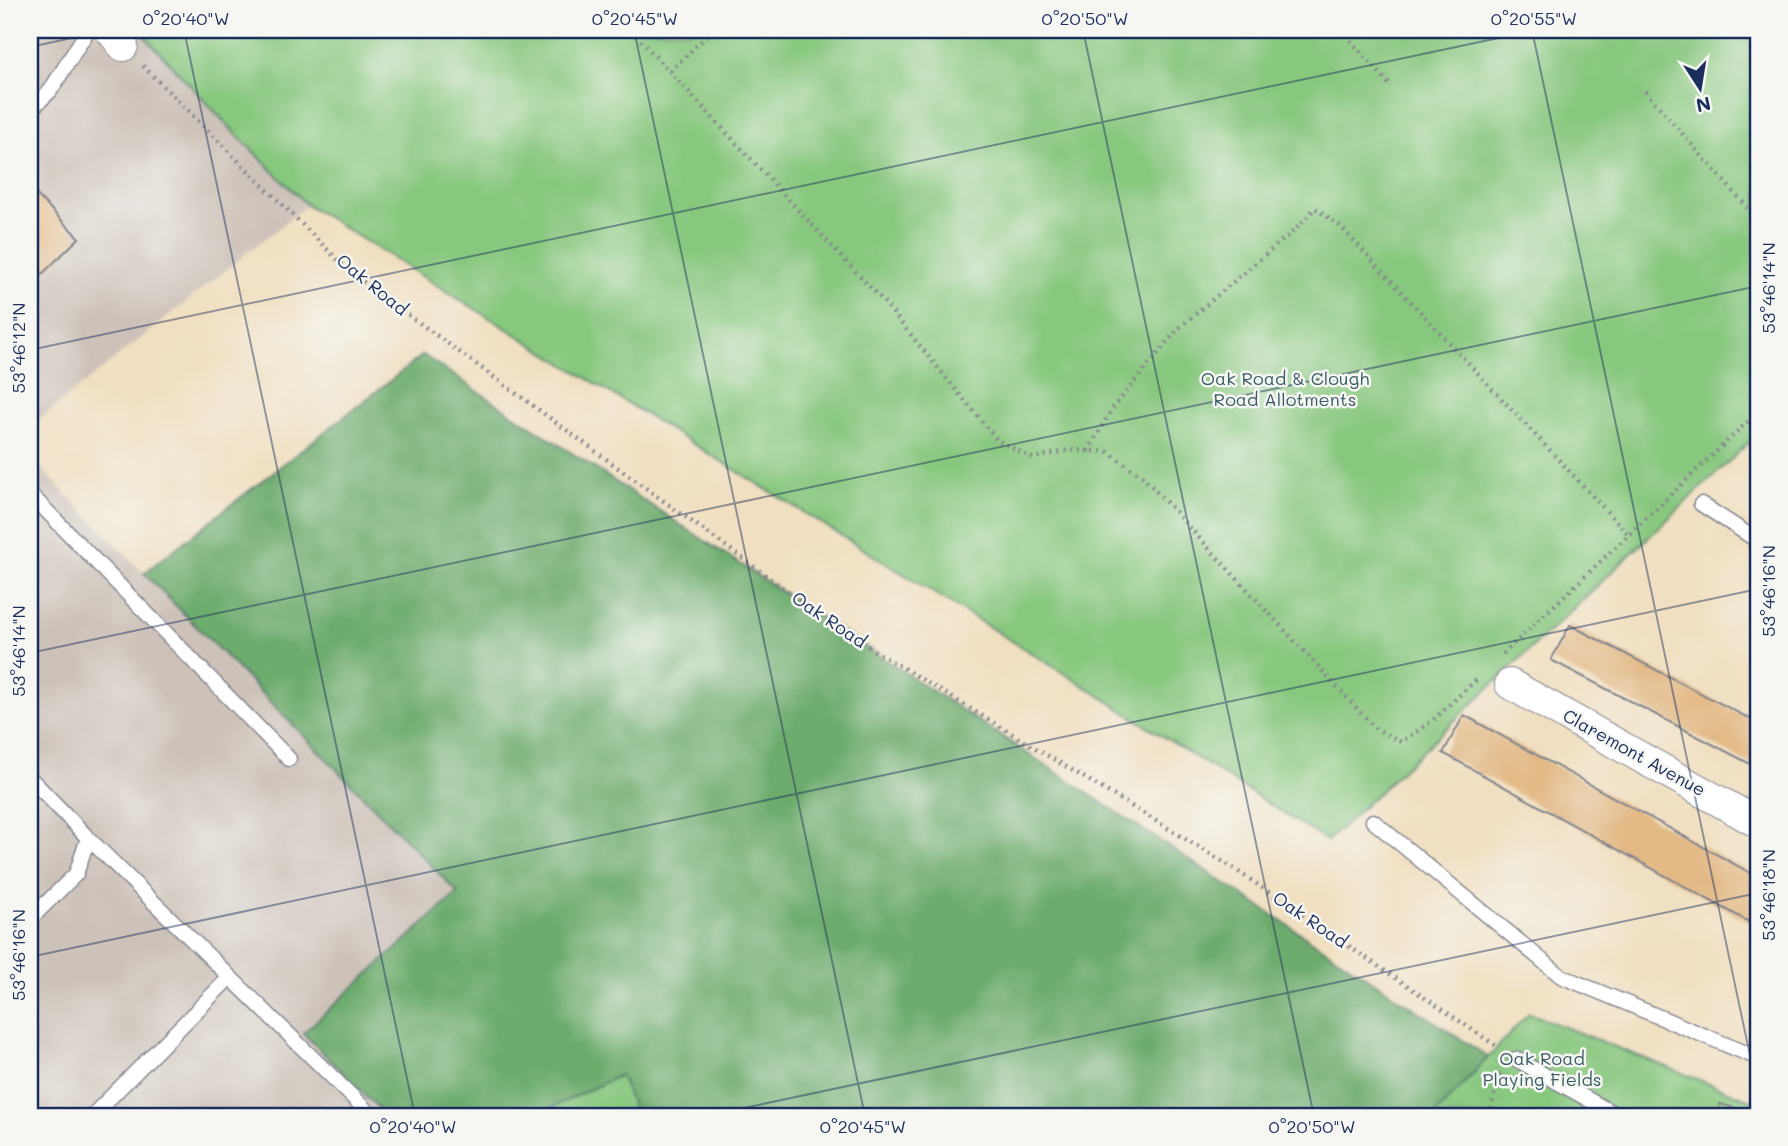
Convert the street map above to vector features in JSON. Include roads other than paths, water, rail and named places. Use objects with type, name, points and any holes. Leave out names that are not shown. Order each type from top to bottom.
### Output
[{"type":"street","name":"Claremont Avenue","points":[[1510,684],[1758,822]]},
{"type":"lane","points":[[30,110],[50,91],[88,30]]},
{"type":"lane","points":[[30,494],[289,759]]},
{"type":"lane","points":[[1701,504],[1758,541]]},
{"type":"lane","points":[[30,778],[372,1116]]},
{"type":"lane","points":[[1373,821],[1561,976],[1758,1058]]},
{"type":"lane","points":[[30,919],[76,874],[88,838]]},
{"type":"lane","points":[[92,1116],[230,977]]},
{"type":"lane","points":[[1511,1055],[1618,1116]]},
{"type":"park label","name":"Oak Road & Clough Road Allotments","points":[[1285,389]]},
{"type":"park label","name":"Oak Road Playing Fields","points":[[1542,1069]]}]
